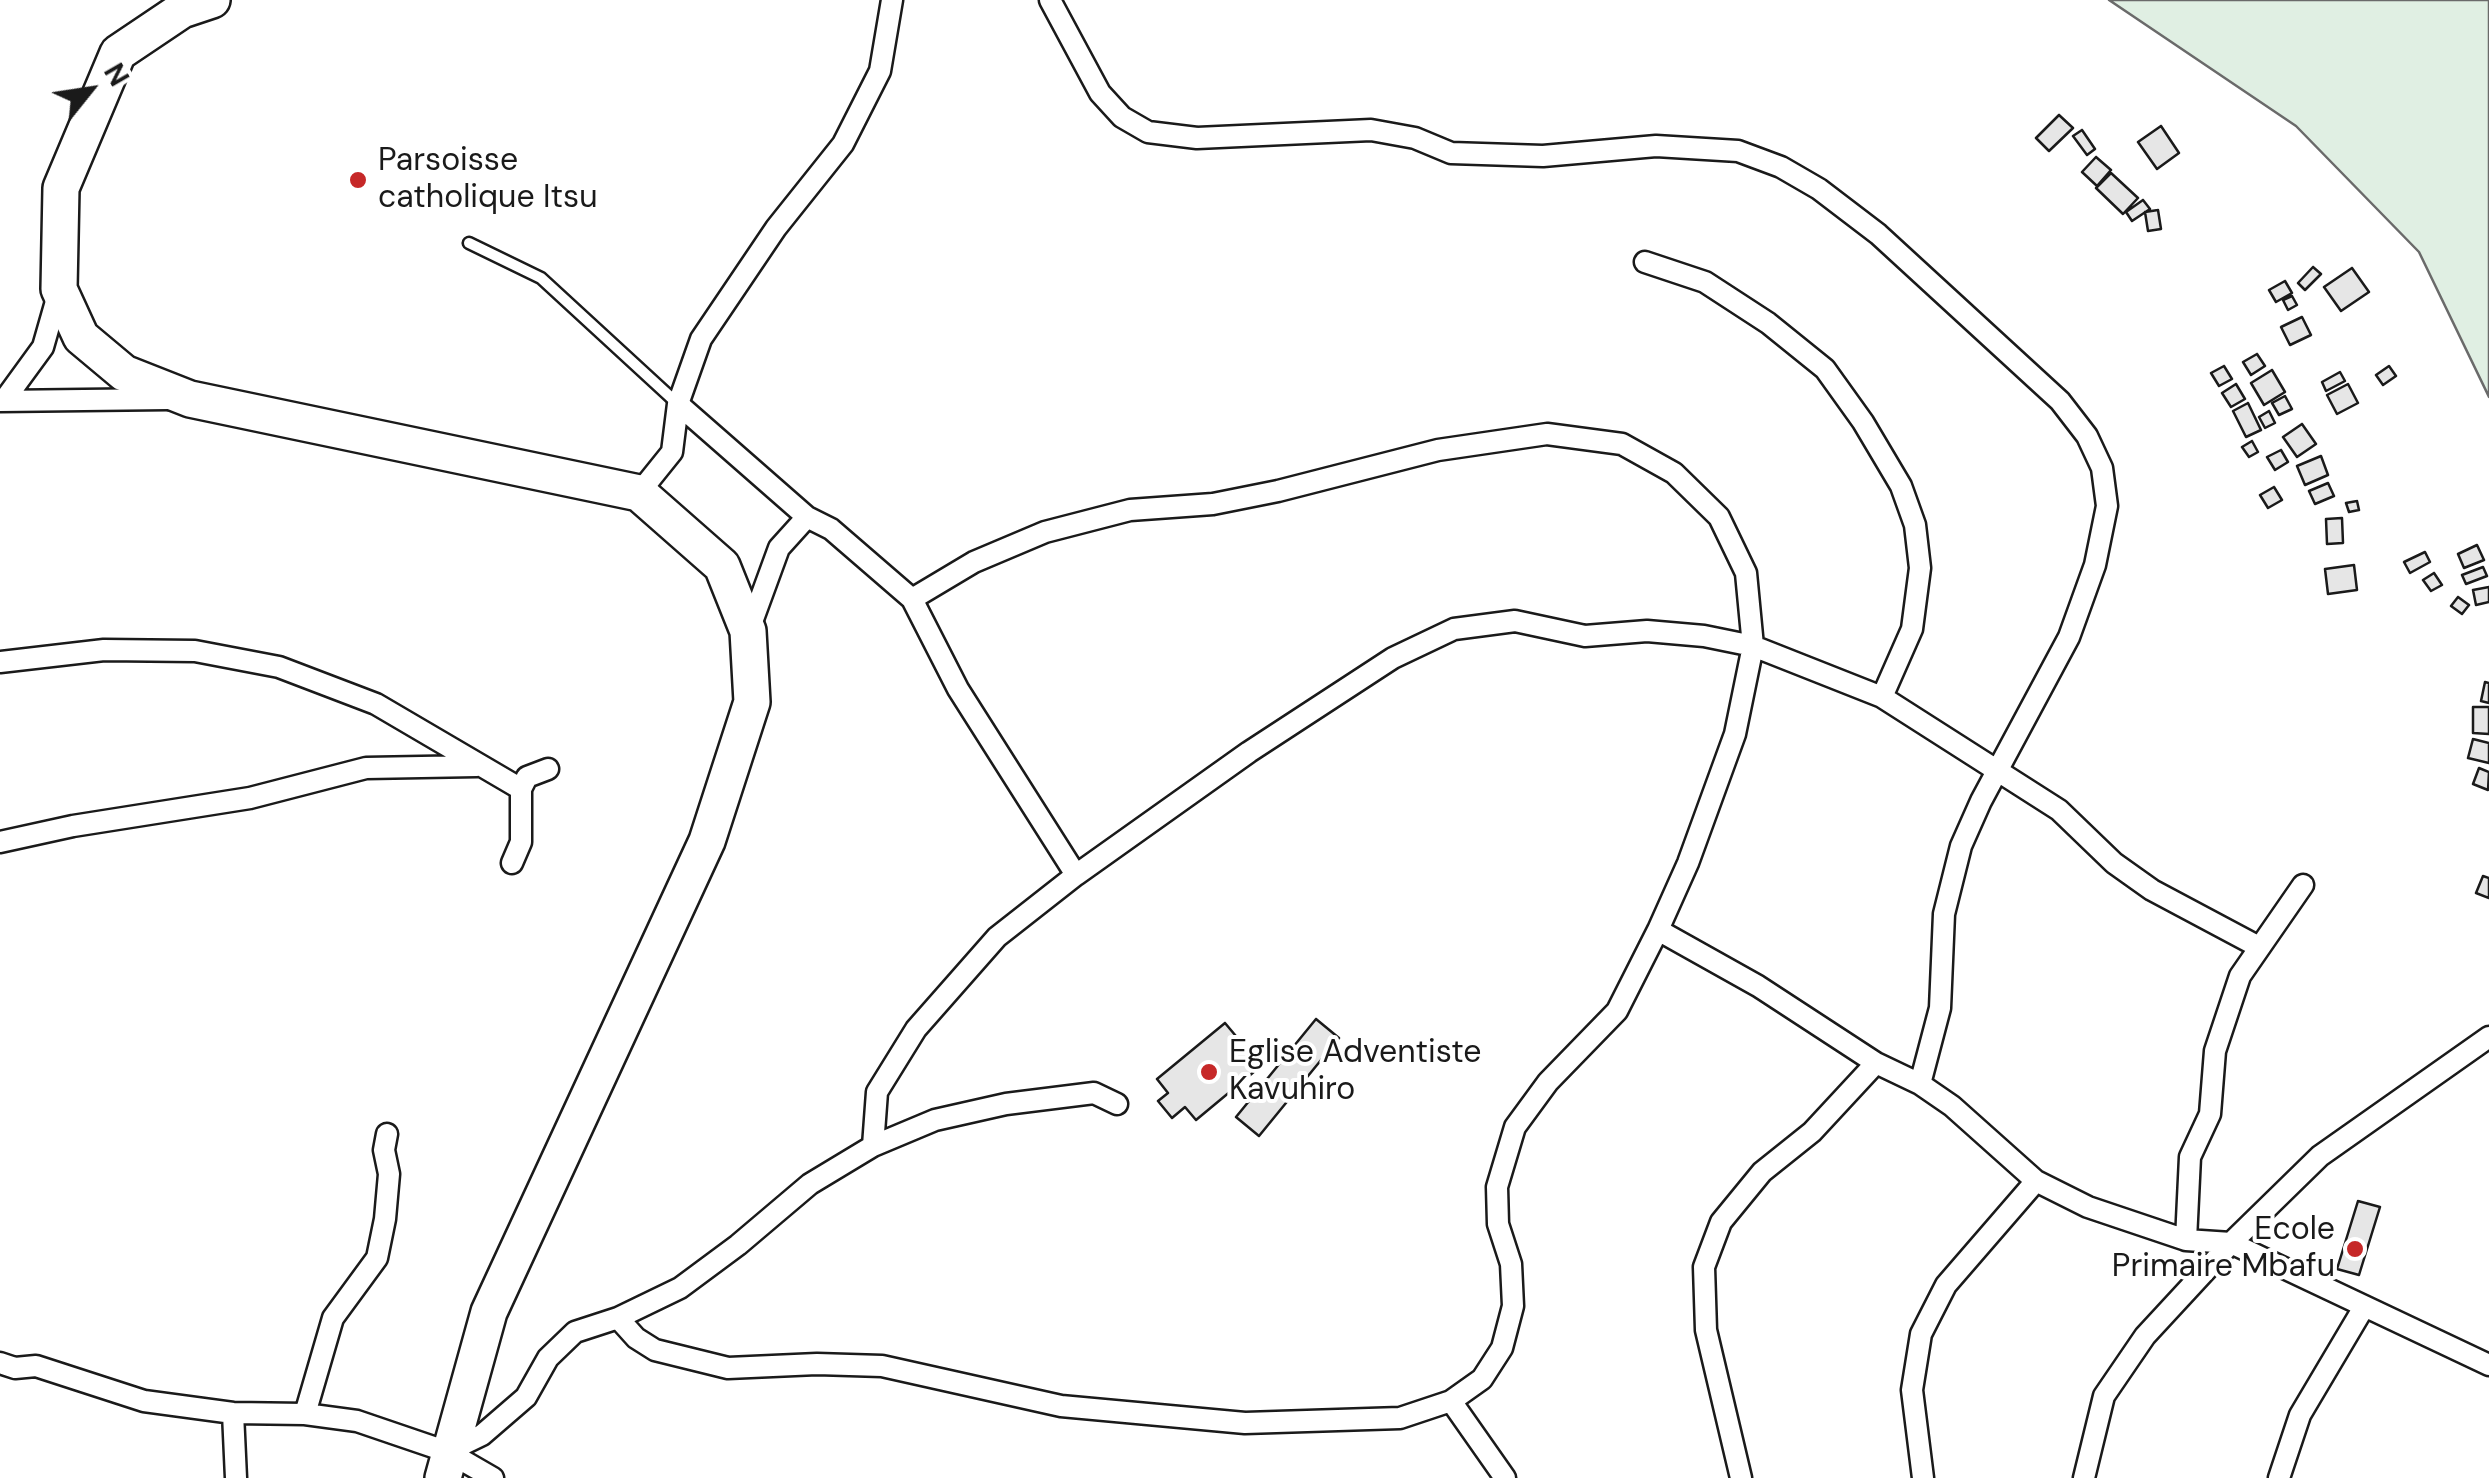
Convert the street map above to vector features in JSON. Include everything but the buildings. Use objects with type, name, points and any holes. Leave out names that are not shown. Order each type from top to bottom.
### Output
[{"type":"highway","points":[[185,3],[118,52],[61,188],[59,289],[81,337],[124,373],[190,399],[639,492],[722,566],[748,632],[752,702],[707,841],[489,1312],[445,1465]]},
{"type":"street","points":[[639,492],[672,452],[678,404],[701,338],[776,228],[844,144],[880,70],[892,0]]},
{"type":"street","points":[[1050,0],[1100,93],[1122,117],[1148,132],[1196,138],[1372,130],[1415,138],[1451,153],[1542,156],[1656,146],[1738,151],[1781,167],[1819,188],[1878,234],[2060,401],[2086,436],[2102,468],[2106,506],[2095,566],[2068,637],[1961,846],[1944,914],[1940,1008],[1920,1084]]},
{"type":"street","points":[[1644,262],[1705,282],[1768,323],[1825,370],[1863,422],[1901,486],[1915,524],[1920,568],[1912,629],[1882,697]]},
{"type":"street","points":[[2,400],[42,347],[59,289]]},
{"type":"street","points":[[2,400],[190,399]]},
{"type":"street","points":[[678,404],[807,517],[831,529],[912,599],[958,689],[1076,875]]},
{"type":"street","points":[[618,1318],[636,1338],[655,1350],[728,1368],[882,1366],[1061,1406],[1264,1423],[1400,1418],[1452,1400],[1482,1380],[1502,1348],[1513,1306],[1510,1264],[1498,1224],[1497,1186],[1514,1127],[1548,1082],[1617,1011],[1658,930],[1688,863],[1736,734],[1753,646],[1746,573],[1718,518],[1674,473],[1622,444],[1547,434],[1438,450],[1212,504],[1130,510],[1045,532],[974,562],[912,599]]},
{"type":"street","points":[[748,632],[779,548],[807,517]]},
{"type":"street","points":[[873,1146],[876,1092],[916,1029],[997,938],[1076,875],[1249,752],[1393,658],[1454,629],[1515,622],[1586,636],[1647,631],[1704,636],[1753,646],[1882,697],[2059,810],[2114,863],[2152,890],[2259,947]]},
{"type":"street","points":[[0,662],[104,650],[195,652],[280,668],[376,704],[521,789]]},
{"type":"street","points":[[0,842],[72,826],[250,798],[366,768],[479,766]]},
{"type":"street","points":[[512,863],[521,842],[521,789],[527,777],[548,769]]},
{"type":"street","points":[[2186,1240],[2190,1157],[2210,1114],[2215,1051],[2240,976],[2304,884]]},
{"type":"street","points":[[1658,930],[1758,986],[1876,1063],[1920,1084],[1952,1106],[2036,1181],[2088,1207],[2186,1240],[2231,1243],[2489,1365]]},
{"type":"street","points":[[2084,1478],[2104,1396],[2145,1336],[2231,1243],[2320,1156],[2489,1037]]},
{"type":"street","points":[[1740,1478],[1706,1330],[1704,1267],[1722,1222],[1762,1172],[1812,1132],[1876,1063]]},
{"type":"street","points":[[445,1465],[526,1396],[548,1358],[575,1332],[618,1318],[680,1288],[810,1184],[873,1146],[935,1120],[1006,1104],[1094,1093],[1117,1104]]},
{"type":"street","points":[[305,1414],[333,1318],[377,1258],[386,1219],[387,1134]]},
{"type":"street","points":[[1924,1478],[1912,1390],[1920,1334],[1946,1285],[2036,1181]]},
{"type":"street","points":[[2279,1478],[2300,1415],[2364,1307]]},
{"type":"street","points":[[0,1362],[15,1368],[36,1366],[52,1370],[144,1401],[233,1413],[305,1414],[357,1420],[445,1465],[493,1478]]},
{"type":"street","points":[[1452,1400],[1505,1478]]},
{"type":"street","points":[[233,1413],[236,1478]]},
{"type":"lane","points":[[469,243],[540,278],[678,404]]},
{"type":"green space","points":[[2109,0],[2489,0],[2489,397],[2419,252],[2296,126]]},
{"type":"place","name":"Parsoisse catholique Itsu","points":[[358,180]]},
{"type":"place","name":"Eglise Adventiste Kavuhiro","points":[[1209,1072]]},
{"type":"place","name":"Ecole Primaire Mbafu","points":[[2355,1249]]}]
